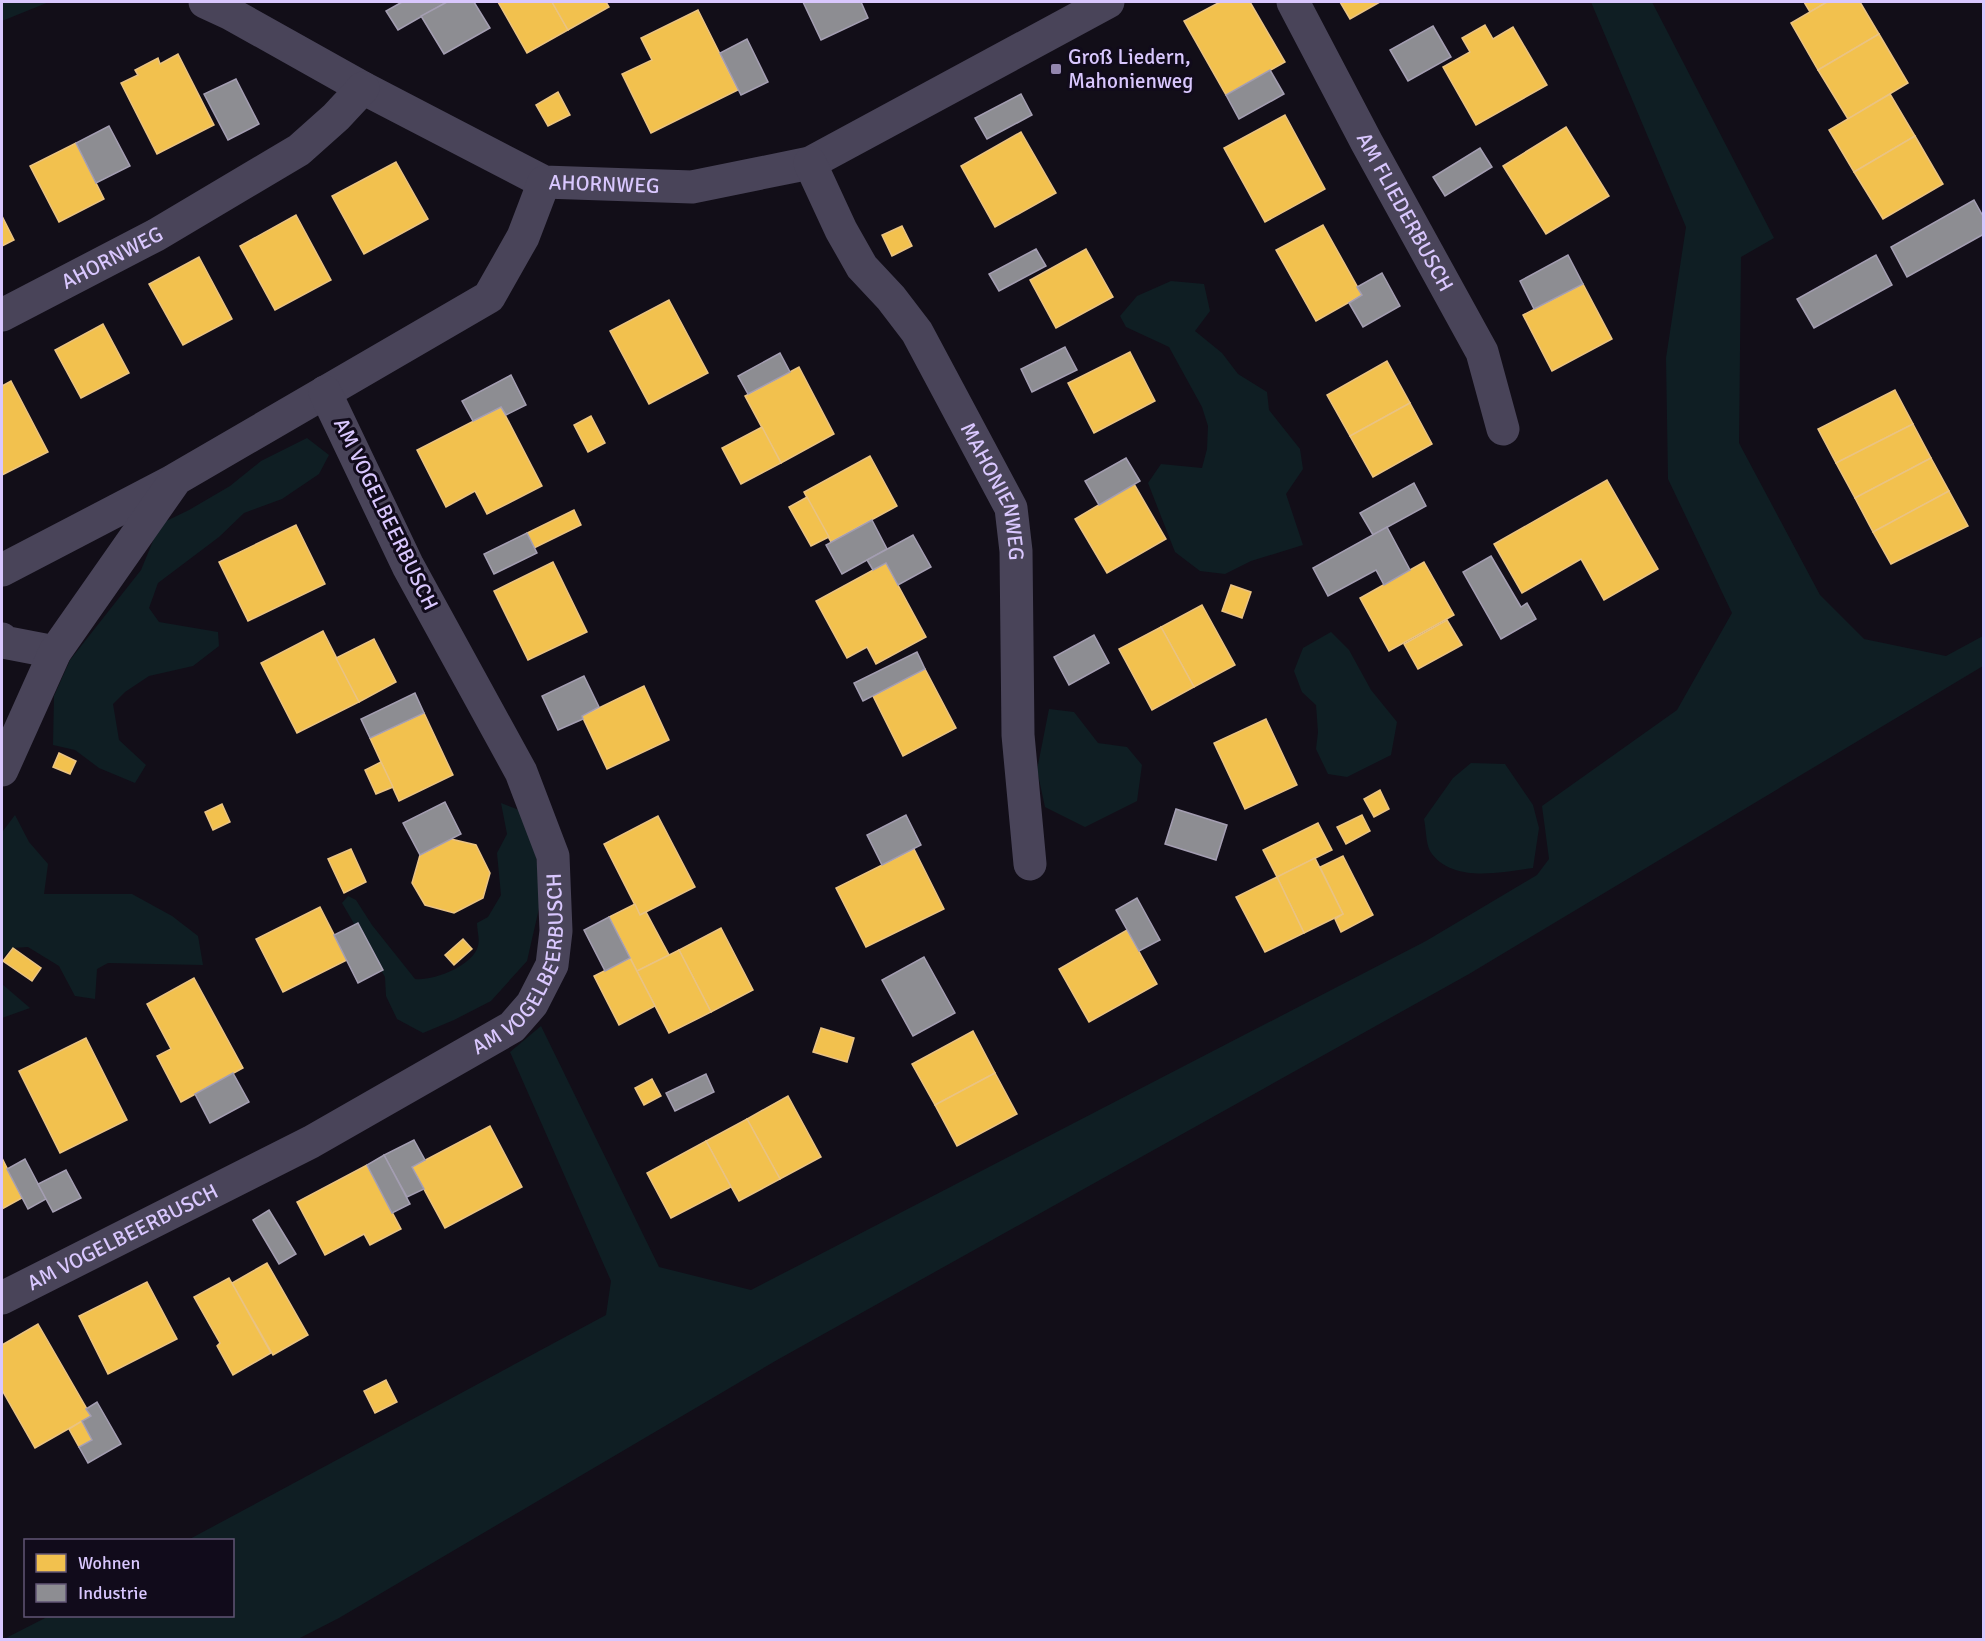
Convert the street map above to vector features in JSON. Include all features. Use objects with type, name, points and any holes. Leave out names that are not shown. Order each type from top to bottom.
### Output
[{"type":"street","name":"AHORNWEG","points":[[2,570],[176,479],[489,297],[523,237],[544,182],[692,187],[810,164],[1108,2]]},
{"type":"street","name":"AM FLIEDERBUSCH","points":[[1293,2],[1367,143],[1482,352],[1503,429]]},
{"type":"street","points":[[224,6],[363,88],[544,182]]},
{"type":"street","name":"AHORNWEG","points":[[2,315],[156,235],[299,150],[336,117],[363,88]]},
{"type":"street","name":"MAHONIENWEG","points":[[810,164],[841,230],[862,267],[891,298],[917,332],[1011,508],[1016,551],[1018,735],[1030,864]]},
{"type":"street","name":"AM VOGELBEERBUSCH","points":[[2,1298],[311,1142],[512,1027],[532,1004],[552,965],[556,931],[553,856],[521,772],[408,566],[326,392]]},
{"type":"street","name":"AHORNWEG","points":[[2,770],[56,652],[176,479]]},
{"type":"street","points":[[2,639],[3,642],[56,652]]},
{"type":"shaded area","points":[[2,2],[49,2],[2,21]]},
{"type":"shaded area","points":[[1591,2],[1652,2],[1774,238],[1741,257],[1739,443],[1820,595],[1864,639],[1946,656],[1983,636],[1983,666],[1469,974],[777,1360],[339,1618],[298,1639],[4,1639],[47,1617],[234,1617],[234,1539],[190,1539],[606,1315],[611,1281],[510,1052],[541,1026],[659,1267],[751,1290],[1426,941],[1537,875],[1549,859],[1542,806],[1677,710],[1732,613],[1668,479],[1666,358],[1686,227]]},
{"type":"shaded area","points":[[1171,281],[1204,284],[1210,311],[1195,331],[1222,353],[1238,374],[1267,392],[1269,410],[1300,449],[1303,469],[1286,494],[1303,545],[1251,561],[1225,574],[1200,571],[1175,552],[1148,483],[1161,464],[1202,468],[1207,449],[1208,426],[1202,407],[1169,347],[1126,327],[1120,316],[1137,296]]},
{"type":"shaded area","points":[[307,438],[329,455],[319,474],[282,499],[244,513],[219,537],[158,583],[149,608],[159,622],[218,632],[219,646],[193,666],[149,676],[125,692],[113,704],[119,740],[146,765],[135,783],[99,768],[75,750],[53,745],[54,696],[70,660],[141,570],[160,524],[230,486],[261,461]]},
{"type":"shaded area","points":[[1331,632],[1349,650],[1371,690],[1397,722],[1391,755],[1347,777],[1328,774],[1316,749],[1318,732],[1316,705],[1302,692],[1294,671],[1303,648]]},
{"type":"shaded area","points":[[1049,709],[1074,712],[1098,743],[1127,747],[1142,765],[1137,801],[1085,827],[1045,807],[1037,770]]},
{"type":"shaded area","points":[[1471,763],[1505,764],[1533,805],[1539,828],[1533,868],[1492,873],[1464,872],[1439,861],[1430,851],[1424,819],[1453,778]]},
{"type":"shaded area","points":[[501,803],[527,813],[535,838],[540,904],[527,961],[491,1001],[423,1033],[397,1019],[386,996],[385,977],[342,903],[348,896],[356,900],[372,925],[415,979],[432,978],[461,966],[475,953],[478,946],[477,923],[488,917],[501,895],[497,853],[507,834]]},
{"type":"shaded area","points":[[15,815],[29,842],[48,864],[44,894],[132,894],[172,916],[198,936],[203,965],[108,963],[97,969],[95,999],[75,996],[59,966],[28,947],[12,948],[2,958],[2,841],[3,831]]},
{"type":"shaded area","points":[[2,984],[30,1008],[2,1018]]},
{"type":"building: Wohnen","points":[[498,2],[552,2],[568,30],[527,53]]},
{"type":"building: Wohnen","points":[[552,2],[606,2],[609,7],[568,30]]},
{"type":"building: Wohnen","points":[[1220,2],[1250,2],[1285,62],[1226,95],[1184,21]]},
{"type":"building: Wohnen","points":[[1340,2],[1380,2],[1350,19]]},
{"type":"building: Wohnen","points":[[1804,2],[1827,2],[1810,12]]},
{"type":"building: Wohnen","points":[[1827,2],[1860,2],[1879,34],[1818,70],[1791,23]]},
{"type":"building: Wohnen","points":[[698,10],[738,90],[651,133],[622,74],[652,60],[641,38]]},
{"type":"building: Wohnen","points":[[1485,25],[1493,39],[1513,27],[1547,85],[1476,125],[1443,67],[1470,52],[1462,38]]},
{"type":"building: Wohnen","points":[[1879,34],[1908,83],[1848,119],[1818,70]]},
{"type":"building: Wohnen","points":[[178,54],[214,125],[157,154],[121,83],[138,75],[135,70],[158,58],[160,64]]},
{"type":"building: Wohnen","points":[[558,92],[570,115],[548,126],[536,105]]},
{"type":"building: Wohnen","points":[[1890,94],[1915,136],[1854,172],[1829,130]]},
{"type":"building: Wohnen","points":[[1285,115],[1325,189],[1265,222],[1224,148]]},
{"type":"building: Wohnen","points":[[1566,127],[1609,196],[1546,234],[1503,166]]},
{"type":"building: Wohnen","points":[[1021,132],[1056,193],[995,227],[961,166]]},
{"type":"building: Wohnen","points":[[1915,136],[1943,184],[1883,219],[1854,172]]},
{"type":"building: Wohnen","points":[[76,143],[104,199],[59,222],[30,166]]},
{"type":"building: Wohnen","points":[[396,162],[428,219],[364,254],[332,196]]},
{"type":"building: Wohnen","points":[[296,215],[331,280],[275,310],[240,246]]},
{"type":"building: Wohnen","points":[[2,216],[14,240],[2,246]]},
{"type":"building: Wohnen","points":[[1323,225],[1362,295],[1316,321],[1276,250]]},
{"type":"building: Wohnen","points":[[902,226],[912,246],[892,256],[882,235]]},
{"type":"building: Wohnen","points":[[1086,249],[1113,297],[1056,328],[1030,280]]},
{"type":"building: Wohnen","points":[[199,257],[232,319],[183,345],[149,284]]},
{"type":"building: Wohnen","points":[[1583,284],[1612,339],[1552,371],[1523,315]]},
{"type":"building: Wohnen","points":[[669,300],[708,373],[649,404],[610,331]]},
{"type":"building: Wohnen","points":[[103,324],[129,373],[81,398],[55,350]]},
{"type":"building: Wohnen","points":[[1130,352],[1155,401],[1094,433],[1068,383]]},
{"type":"building: Wohnen","points":[[1387,361],[1410,403],[1350,436],[1327,395]]},
{"type":"building: Wohnen","points":[[799,367],[834,434],[781,463],[745,396]]},
{"type":"building: Wohnen","points":[[11,381],[48,452],[2,475],[2,386]]},
{"type":"building: Wohnen","points":[[1895,390],[1913,424],[1836,463],[1818,429]]},
{"type":"building: Wohnen","points":[[1410,403],[1432,444],[1373,477],[1350,436]]},
{"type":"building: Wohnen","points":[[501,407],[542,486],[487,514],[475,491],[446,507],[417,450]]},
{"type":"building: Wohnen","points":[[591,416],[605,443],[588,452],[574,425]]},
{"type":"building: Wohnen","points":[[1913,424],[1931,458],[1855,498],[1836,463]]},
{"type":"building: Wohnen","points":[[762,427],[781,463],[741,484],[722,448]]},
{"type":"building: Wohnen","points":[[870,456],[897,506],[831,542],[804,492]]},
{"type":"building: Wohnen","points":[[1931,458],[1949,491],[1873,532],[1855,498]]},
{"type":"building: Wohnen","points":[[1607,480],[1658,569],[1604,600],[1581,559],[1522,593],[1494,544]]},
{"type":"building: Wohnen","points":[[1134,484],[1166,539],[1107,573],[1075,519]]},
{"type":"building: Wohnen","points":[[1949,491],[1968,526],[1891,564],[1873,532]]},
{"type":"building: Wohnen","points":[[807,497],[829,537],[811,546],[789,507]]},
{"type":"building: Wohnen","points":[[574,510],[581,525],[534,548],[527,533]]},
{"type":"building: Wohnen","points":[[296,525],[325,584],[248,621],[219,562]]},
{"type":"building: Wohnen","points":[[553,562],[587,632],[528,660],[494,591]]},
{"type":"building: Wohnen","points":[[1424,562],[1454,615],[1389,651],[1360,598]]},
{"type":"building: Wohnen","points":[[886,563],[926,637],[876,664],[867,647],[847,658],[816,601]]},
{"type":"building: Wohnen","points":[[1231,585],[1251,592],[1242,618],[1222,611]]},
{"type":"building: Wohnen","points":[[1202,605],[1235,665],[1194,687],[1161,627]]},
{"type":"building: Wohnen","points":[[1447,620],[1462,645],[1418,669],[1404,644]]},
{"type":"building: Wohnen","points":[[1161,627],[1194,687],[1152,710],[1119,649]]},
{"type":"building: Wohnen","points":[[323,631],[359,702],[297,733],[261,663]]},
{"type":"building: Wohnen","points":[[374,639],[396,682],[359,702],[336,658]]},
{"type":"building: Wohnen","points":[[925,669],[956,728],[903,756],[873,696]]},
{"type":"building: Wohnen","points":[[644,686],[669,740],[607,769],[582,716]]},
{"type":"building: Wohnen","points":[[424,713],[453,775],[399,801],[370,738]]},
{"type":"building: Wohnen","points":[[1266,719],[1297,785],[1245,809],[1214,743]]},
{"type":"building: Wohnen","points":[[59,753],[76,761],[70,774],[53,767]]},
{"type":"building: Wohnen","points":[[381,762],[393,787],[376,794],[365,770]]},
{"type":"building: Wohnen","points":[[1380,790],[1389,809],[1374,817],[1364,799]]},
{"type":"building: Wohnen","points":[[222,804],[230,822],[213,830],[205,812]]},
{"type":"building: Wohnen","points":[[1362,815],[1370,831],[1346,844],[1337,827]]},
{"type":"building: Wohnen","points":[[658,816],[695,887],[640,915],[604,844]]},
{"type":"building: Wohnen","points":[[1318,823],[1332,850],[1277,877],[1263,850]]},
{"type":"building: Wohnen","points":[[451,839],[476,845],[490,873],[483,898],[454,913],[425,905],[412,883],[420,855]]},
{"type":"building: Wohnen","points":[[351,849],[366,882],[344,893],[328,859]]},
{"type":"building: Wohnen","points":[[914,849],[944,909],[866,947],[836,888]]},
{"type":"building: Wohnen","points":[[1343,856],[1373,915],[1341,932],[1335,919],[1343,914],[1320,867]]},
{"type":"building: Wohnen","points":[[1315,858],[1343,914],[1304,933],[1277,877]]},
{"type":"building: Wohnen","points":[[1277,877],[1304,933],[1265,952],[1236,897]]},
{"type":"building: Wohnen","points":[[635,904],[640,915],[646,912],[669,955],[637,971],[609,917]]},
{"type":"building: Wohnen","points":[[320,907],[347,960],[283,992],[256,939]]},
{"type":"building: Wohnen","points":[[721,928],[753,990],[711,1012],[679,950]]},
{"type":"building: Wohnen","points":[[1127,930],[1157,984],[1089,1022],[1059,969]]},
{"type":"building: Wohnen","points":[[463,939],[472,949],[454,965],[445,955]]},
{"type":"building: Wohnen","points":[[13,948],[41,968],[32,981],[3,961]]},
{"type":"building: Wohnen","points":[[679,950],[711,1012],[669,1033],[637,971]]},
{"type":"building: Wohnen","points":[[630,958],[655,1006],[619,1025],[594,976]]},
{"type":"building: Wohnen","points":[[194,978],[243,1068],[181,1102],[157,1056],[171,1049],[147,1004]]},
{"type":"building: Wohnen","points":[[821,1028],[854,1038],[847,1062],[813,1052]]},
{"type":"building: Wohnen","points":[[973,1031],[995,1073],[935,1105],[912,1064]]},
{"type":"building: Wohnen","points":[[86,1038],[127,1120],[60,1153],[19,1071]]},
{"type":"building: Wohnen","points":[[995,1073],[1017,1114],[957,1146],[935,1105]]},
{"type":"building: Wohnen","points":[[652,1079],[661,1096],[644,1105],[635,1088]]},
{"type":"building: Wohnen","points":[[788,1096],[821,1157],[780,1179],[747,1119]]},
{"type":"building: Wohnen","points":[[747,1119],[780,1179],[739,1201],[706,1141]]},
{"type":"building: Wohnen","points":[[490,1126],[522,1187],[445,1228],[412,1167]]},
{"type":"building: Wohnen","points":[[706,1141],[731,1187],[671,1218],[647,1173]]},
{"type":"building: Wohnen","points":[[2,1158],[22,1198],[2,1209]]},
{"type":"building: Wohnen","points":[[367,1165],[401,1229],[370,1245],[364,1234],[325,1255],[297,1202]]},
{"type":"building: Wohnen","points":[[267,1263],[308,1335],[273,1355],[232,1283]]},
{"type":"building: Wohnen","points":[[229,1278],[271,1353],[233,1375],[217,1346],[220,1343],[194,1297]]},
{"type":"building: Wohnen","points":[[147,1282],[177,1339],[108,1374],[79,1316]]},
{"type":"building: Wohnen","points":[[38,1324],[91,1416],[35,1448],[2,1390],[2,1345]]},
{"type":"building: Wohnen","points":[[386,1380],[397,1402],[375,1413],[364,1391]]},
{"type":"building: Wohnen","points":[[82,1421],[92,1440],[79,1447],[69,1429]]},
{"type":"building: Industrie","points":[[402,2],[447,2],[398,30],[386,11]]},
{"type":"building: Industrie","points":[[447,2],[474,2],[490,28],[444,54],[421,16]]},
{"type":"building: Industrie","points":[[803,2],[861,2],[868,18],[821,40]]},
{"type":"building: Industrie","points":[[1433,26],[1451,57],[1408,81],[1390,50]]},
{"type":"building: Industrie","points":[[747,39],[768,82],[741,95],[720,53]]},
{"type":"building: Industrie","points":[[1270,70],[1284,94],[1239,119],[1226,95]]},
{"type":"building: Industrie","points":[[236,79],[259,124],[228,140],[204,94]]},
{"type":"building: Industrie","points":[[1021,94],[1032,115],[987,139],[975,118]]},
{"type":"building: Industrie","points":[[109,126],[130,166],[96,183],[76,143]]},
{"type":"building: Industrie","points":[[1480,148],[1492,167],[1445,196],[1433,177]]},
{"type":"building: Industrie","points":[[1974,200],[1984,218],[1984,234],[1907,277],[1891,247]]},
{"type":"building: Industrie","points":[[1036,249],[1046,266],[999,291],[989,274]]},
{"type":"building: Industrie","points":[[1568,255],[1583,284],[1534,309],[1520,281]]},
{"type":"building: Industrie","points":[[1876,255],[1892,285],[1814,328],[1797,299]]},
{"type":"building: Industrie","points":[[1382,273],[1400,306],[1363,327],[1349,303],[1362,295],[1357,287]]},
{"type":"building: Industrie","points":[[1065,347],[1077,370],[1032,392],[1021,369]]},
{"type":"building: Industrie","points":[[780,353],[790,372],[748,394],[738,376]]},
{"type":"building: Industrie","points":[[511,375],[526,405],[506,415],[501,407],[473,421],[462,401]]},
{"type":"building: Industrie","points":[[1126,458],[1140,481],[1099,505],[1085,481]]},
{"type":"building: Industrie","points":[[1414,483],[1426,506],[1373,535],[1360,513]]},
{"type":"building: Industrie","points":[[872,520],[887,549],[842,574],[826,545]]},
{"type":"building: Industrie","points":[[1387,527],[1410,570],[1384,585],[1376,570],[1328,596],[1313,568]]},
{"type":"building: Industrie","points":[[527,533],[537,553],[494,574],[484,554]]},
{"type":"building: Industrie","points":[[913,535],[931,567],[898,585],[886,563],[873,570],[867,560]]},
{"type":"building: Industrie","points":[[1491,556],[1521,607],[1527,603],[1536,619],[1501,639],[1463,572]]},
{"type":"building: Industrie","points":[[1094,635],[1109,663],[1069,685],[1054,657]]},
{"type":"building: Industrie","points":[[917,652],[925,669],[863,701],[854,683]]},
{"type":"building: Industrie","points":[[584,676],[599,707],[582,716],[583,719],[558,730],[542,696]]},
{"type":"building: Industrie","points":[[415,693],[424,713],[370,738],[361,719]]},
{"type":"building: Industrie","points":[[445,802],[461,834],[420,855],[403,823]]},
{"type":"building: Industrie","points":[[1176,809],[1227,825],[1216,860],[1165,844]]},
{"type":"building: Industrie","points":[[906,815],[921,845],[882,865],[867,835]]},
{"type":"building: Industrie","points":[[1137,898],[1160,940],[1139,951],[1116,910]]},
{"type":"building: Industrie","points":[[609,917],[630,958],[605,971],[584,930]]},
{"type":"building: Industrie","points":[[358,923],[383,970],[358,983],[334,935]]},
{"type":"building: Industrie","points":[[924,957],[955,1013],[913,1036],[882,980]]},
{"type":"building: Industrie","points":[[233,1073],[249,1102],[210,1123],[195,1094]]},
{"type":"building: Industrie","points":[[706,1074],[714,1092],[675,1111],[666,1093]]},
{"type":"building: Industrie","points":[[414,1140],[425,1160],[412,1167],[424,1189],[407,1197],[384,1155]]},
{"type":"building: Industrie","points":[[384,1155],[410,1204],[392,1213],[367,1165]]},
{"type":"building: Industrie","points":[[25,1159],[46,1199],[28,1209],[7,1169]]},
{"type":"building: Industrie","points":[[66,1170],[81,1198],[53,1212],[38,1184]]},
{"type":"building: Industrie","points":[[269,1210],[296,1254],[279,1264],[253,1220]]},
{"type":"building: Industrie","points":[[97,1402],[121,1444],[88,1463],[79,1447],[92,1440],[82,1421],[91,1416],[86,1409]]},
{"type":"place","name":"Groß Liedern, Mahonienweg","points":[[1056,69]]}]
